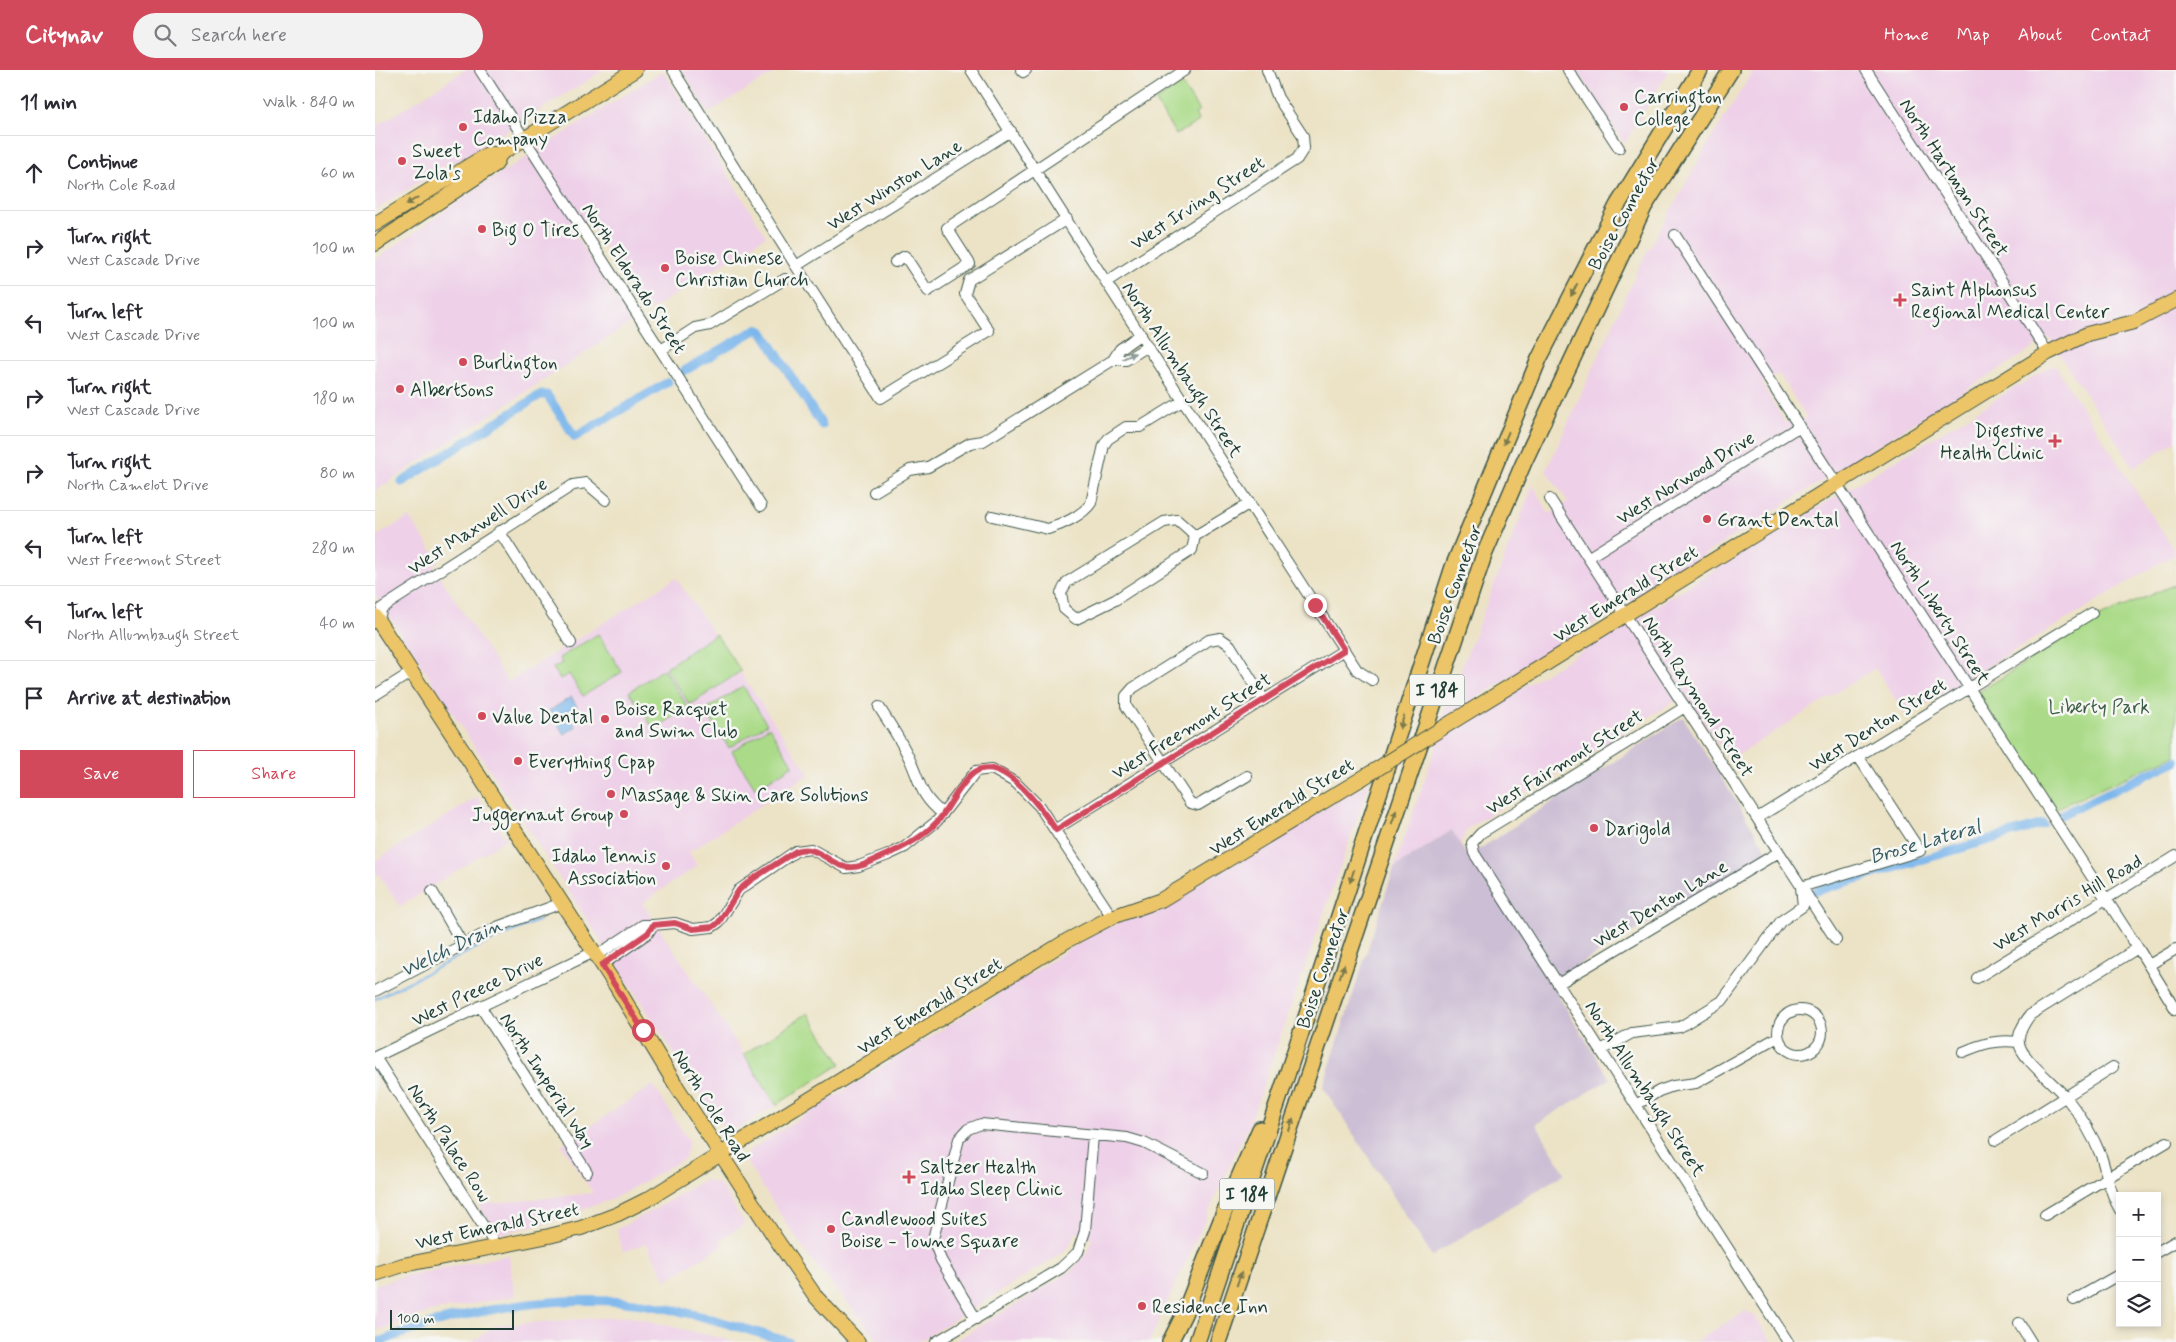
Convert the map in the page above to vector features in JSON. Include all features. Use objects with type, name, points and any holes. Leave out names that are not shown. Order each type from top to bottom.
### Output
[{"type":"highway","name":"Boise Connector","points":[[1197,1342],[1297,1046],[1453,567],[1536,365],[1617,206],[1700,70]]},
{"type":"highway","name":"Boise Connector","points":[[1218,1342],[1484,555],[1558,388],[1644,206],[1731,70]]},
{"type":"highway","points":[[1170,1342],[1184,1314],[1229,1200],[1297,1046]]},
{"type":"main road","points":[[375,224],[488,154],[500,154],[635,70]]},
{"type":"main road","points":[[375,244],[496,164],[500,154]]},
{"type":"main road","name":"West Emerald Street","points":[[375,1274],[403,1265],[581,1228],[618,1214],[648,1199],[1068,940],[1112,917],[1161,900],[1361,779],[2048,353],[2087,334],[2134,322],[2176,300]]},
{"type":"main road","name":"North Cole Road","points":[[376,620],[412,672],[597,957],[721,1155],[804,1281],[848,1336],[858,1334],[866,1342]]},
{"type":"main road","points":[[848,1336],[858,1342]]},
{"type":"street","name":"North Eldorado Street","points":[[480,70],[761,506]]},
{"type":"street","points":[[673,70],[881,398],[989,331],[965,294],[969,280],[1067,219]]},
{"type":"street","name":"North Allumbaugh Street","points":[[971,70],[1067,219],[1105,282],[1184,400],[1357,670],[1373,680]]},
{"type":"street","points":[[1021,70],[1023,72],[1026,70]]},
{"type":"street","points":[[895,262],[905,256],[928,291],[970,264],[947,228],[1185,70]]},
{"type":"street","name":"West Irving Street","points":[[1105,282],[1297,159],[1304,148],[1303,136],[1278,98],[1267,70]]},
{"type":"street","points":[[1568,70],[1619,148]]},
{"type":"street","name":"North Hartman Street","points":[[1866,70],[2048,353]]},
{"type":"street","name":"West Winston Lane","points":[[796,266],[1011,131]]},
{"type":"street","name":"North Liberty Street","points":[[1675,235],[2107,899],[2176,1010]]},
{"type":"street","points":[[661,350],[695,328],[710,325],[785,279]]},
{"type":"street","points":[[874,492],[910,470],[928,467],[970,442],[983,441],[1113,360],[1119,349],[1141,334]]},
{"type":"street","points":[[1113,360],[1126,360],[1148,346]]},
{"type":"street","points":[[992,516],[1042,528],[1057,527],[1087,508],[1091,503],[1104,445],[1108,439],[1126,427],[1140,427],[1184,400]]},
{"type":"street","name":"West Norwood Drive","points":[[1589,557],[1800,426]]},
{"type":"street","name":"West Maxwell Drive","points":[[376,620],[382,608],[573,485],[586,483],[606,500]]},
{"type":"street","name":"North Raymond Street","points":[[1550,499],[1836,940]]},
{"type":"street","points":[[1195,536],[1177,520],[1164,522],[1067,582],[1061,593],[1064,609],[1076,619],[1115,600],[1192,550],[1195,536],[1250,503]]},
{"type":"street","points":[[499,532],[571,643]]},
{"type":"street","name":"West Denton Street","points":[[1757,818],[2092,612]]},
{"type":"street","points":[[1247,776],[1199,805],[1190,803],[1127,706],[1126,696],[1133,688],[1209,640],[1220,638],[1230,645],[1264,700]]},
{"type":"street","name":"West Freemont Street","points":[[1056,830],[1344,650]]},
{"type":"street","points":[[375,696],[412,672]]},
{"type":"street","points":[[879,707],[909,756],[924,795],[929,802],[943,814],[971,774],[981,769],[992,769],[1016,783],[1034,800],[1056,830],[1112,917]]},
{"type":"street","name":"West Fairmont Street","points":[[1474,853],[1472,843],[1481,833],[1685,707]]},
{"type":"street","points":[[1601,1050],[1632,1034],[1680,1027],[1722,1001],[1781,921],[1803,906],[1801,887],[1920,851],[1858,756]]},
{"type":"street","name":"West Preece Drive","points":[[375,1057],[480,1006],[597,957],[643,925],[675,923],[693,929],[713,927],[719,922],[739,890],[796,851],[811,849],[846,868],[859,866],[905,847],[926,832],[943,814]]},
{"type":"street","name":"West Denton Lane","points":[[1558,984],[1779,852]]},
{"type":"street","name":"North Allumbaugh Street","points":[[1474,853],[1788,1342]]},
{"type":"street","name":"West Morris Hill Road","points":[[1977,978],[2176,856]]},
{"type":"street","points":[[432,891],[463,945]]},
{"type":"street","points":[[375,991],[497,927],[562,903]]},
{"type":"street","points":[[2116,1199],[2100,1155],[2090,1134],[2066,1096],[2053,1082],[2029,1062],[2018,1042],[2022,1027],[2030,1015],[2138,948]]},
{"type":"street","points":[[2149,965],[2176,949]]},
{"type":"street","name":"North Imperial Way","points":[[480,1006],[587,1172]]},
{"type":"street","points":[[1805,1011],[1811,1014],[1820,1025],[1821,1032],[1817,1045],[1805,1053],[1791,1052],[1785,1049],[1778,1037],[1780,1022],[1791,1012],[1805,1011]]},
{"type":"street","points":[[1636,1105],[1659,1091],[1673,1086],[1696,1083],[1778,1037]]},
{"type":"street","points":[[1963,1052],[1987,1042],[2002,1040],[2018,1042]]},
{"type":"street","name":"North Palace Row","points":[[375,1057],[496,1246]]},
{"type":"street","points":[[1996,1140],[2113,1067]]},
{"type":"street","points":[[976,1319],[941,1260],[933,1239],[959,1139],[968,1129],[981,1124],[1127,1138],[1144,1143],[1203,1173]]},
{"type":"street","points":[[935,1342],[1061,1268],[1078,1252],[1085,1231],[1093,1135]]},
{"type":"street","points":[[2045,1215],[2167,1142]]},
{"type":"street","points":[[2161,1250],[2176,1241]]},
{"type":"street","points":[[2074,1300],[2116,1276]]},
{"type":"street","points":[[2019,1323],[2031,1342]]},
{"type":"shaded area","points":[[465,70],[604,70],[460,160],[442,167],[375,210],[375,127]]},
{"type":"shaded area","points":[[682,70],[779,70],[708,113]]},
{"type":"shaded area","name":"Carrington College","points":[[1577,70],[1669,70],[1624,144]]},
{"type":"shaded area","name":"Saint Alphonsus Regional Medical Center","points":[[1754,70],[2176,70],[2176,441],[2134,468],[2049,338],[1441,720],[1533,485],[1549,514],[1568,502],[1546,471],[1641,263],[1712,137]],"holes":[[[1779,374],[1807,418],[1785,423],[1762,384]]]},
{"type":"shaded area","points":[[663,71],[766,236],[646,313],[590,223],[574,233],[632,322],[375,491],[375,260],[479,187]]},
{"type":"shaded area","points":[[2054,364],[2176,553],[1906,716],[1875,668],[1729,761],[1685,695],[1468,828],[1460,844],[1452,830],[1394,868],[1439,738]]},
{"type":"shaded area","points":[[409,517],[439,561],[433,566],[508,682],[676,578],[809,774],[689,852],[697,866],[642,903],[744,1054],[776,1105],[738,1128],[721,1125],[375,594],[375,537]]},
{"type":"shaded area","points":[[1683,717],[1768,852],[1550,982],[1610,1079],[1536,1124],[1565,1173],[1432,1256],[1323,1087],[1394,868],[1452,830],[1466,854],[1481,848]]},
{"type":"shaded area","points":[[1370,782],[1252,1117],[1149,1342],[953,1342],[1070,1272],[1086,1253],[1092,1239],[1076,1232],[1069,1246],[1060,1255],[918,1342],[880,1342],[809,1257],[792,1232],[746,1162],[750,1150],[1097,932],[1158,908]]},
{"type":"shaded area","points":[[477,797],[506,839],[400,907],[375,869],[375,861]]},
{"type":"shaded area","points":[[653,1085],[689,1141],[685,1158],[615,1198],[546,1223],[499,1234],[478,1205],[593,1193],[561,1145]]},
{"type":"shaded area","points":[[704,1180],[719,1184],[745,1224],[720,1240],[722,1246],[666,1280],[646,1243],[623,1252],[617,1229],[654,1210]]},
{"type":"shaded area","points":[[509,1255],[515,1296],[430,1312],[375,1331],[375,1286],[378,1284],[406,1276]]},
{"type":"shaded area","points":[[1745,1311],[1755,1316],[1772,1342],[1695,1342]]},
{"type":"shaded area","points":[[628,1316],[736,1342],[472,1342],[497,1325]]},
{"type":"green space","points":[[1182,84],[1199,111],[1195,114],[1199,121],[1176,135],[1155,101]]},
{"type":"green space","name":"Liberty Park","points":[[2176,584],[2176,755],[2055,809],[1977,693],[2095,619]]},
{"type":"green space","points":[[598,634],[622,672],[583,696],[569,674],[560,679],[553,668],[562,663],[559,658]]},
{"type":"green space","points":[[716,634],[741,671],[690,705],[665,668]]},
{"type":"green space","points":[[663,669],[688,707],[654,729],[629,692]]},
{"type":"green space","points":[[743,686],[767,724],[729,748],[705,710]]},
{"type":"green space","points":[[769,727],[793,765],[756,789],[732,751]]},
{"type":"green space","points":[[808,1013],[841,1064],[776,1105],[744,1054]]},
{"type":"water","points":[[571,697],[577,706],[567,713],[576,727],[564,734],[549,711]]},
{"type":"waterway","points":[[684,371],[757,329],[762,331],[822,425]]},
{"type":"waterway","points":[[402,482],[540,395],[547,395],[575,437],[668,382]]},
{"type":"waterway","name":"Brose Lateral","points":[[2061,815],[2176,761]]},
{"type":"waterway","name":"Brose Lateral","points":[[1816,891],[2043,824]]},
{"type":"waterway","name":"Welch Drain","points":[[375,999],[484,944],[539,920]]},
{"type":"waterway","points":[[379,1342],[444,1320],[479,1312],[550,1302],[586,1301],[621,1302],[671,1309],[789,1342]]},
{"type":"place","name":"Carrington College","points":[[1624,107]]},
{"type":"place","name":"Idaho Pizza Company","points":[[463,127]]},
{"type":"place","name":"Sweet Zola's","points":[[402,161]]},
{"type":"place","name":"Big O Tires","points":[[482,229]]},
{"type":"place","name":"Boise Chinese Christian Church","points":[[665,268]]},
{"type":"place","name":"Saint Alphonsus Regional Medical Center","points":[[1900,300]]},
{"type":"place","name":"Burlington","points":[[463,362]]},
{"type":"place","name":"Albertsons","points":[[400,389]]},
{"type":"place","name":"Digestive Health Clinic","points":[[2055,441]]},
{"type":"place","name":"Grant Dental","points":[[1707,519]]},
{"type":"place","name":"Value Dental","points":[[482,716]]},
{"type":"place","name":"Boise Racquet and Swim Club","points":[[605,719]]},
{"type":"place","name":"Everything Cpap","points":[[518,761]]},
{"type":"place","name":"Massage & Skin Care Solutions","points":[[611,794]]},
{"type":"place","name":"Juggernaut Group","points":[[624,814]]},
{"type":"place","name":"Darigold","points":[[1594,828]]},
{"type":"place","name":"Idaho Tennis Association","points":[[666,866]]},
{"type":"place","name":"Saltzer Health Idaho Sleep Clinic","points":[[909,1177]]},
{"type":"place","name":"Candlewood Suites Boise - Towne Square","points":[[831,1229]]},
{"type":"place","name":"Residence Inn","points":[[1142,1306]]},
{"type":"route","points":[[643,1030],[602,965],[648,933],[653,925],[675,923],[693,929],[713,927],[719,922],[739,890],[751,880],[803,848],[811,849],[831,862],[846,868],[859,866],[905,847],[926,832],[937,821],[971,774],[981,769],[992,769],[1016,783],[1029,794],[1056,830],[1344,650],[1315,605]]}]
